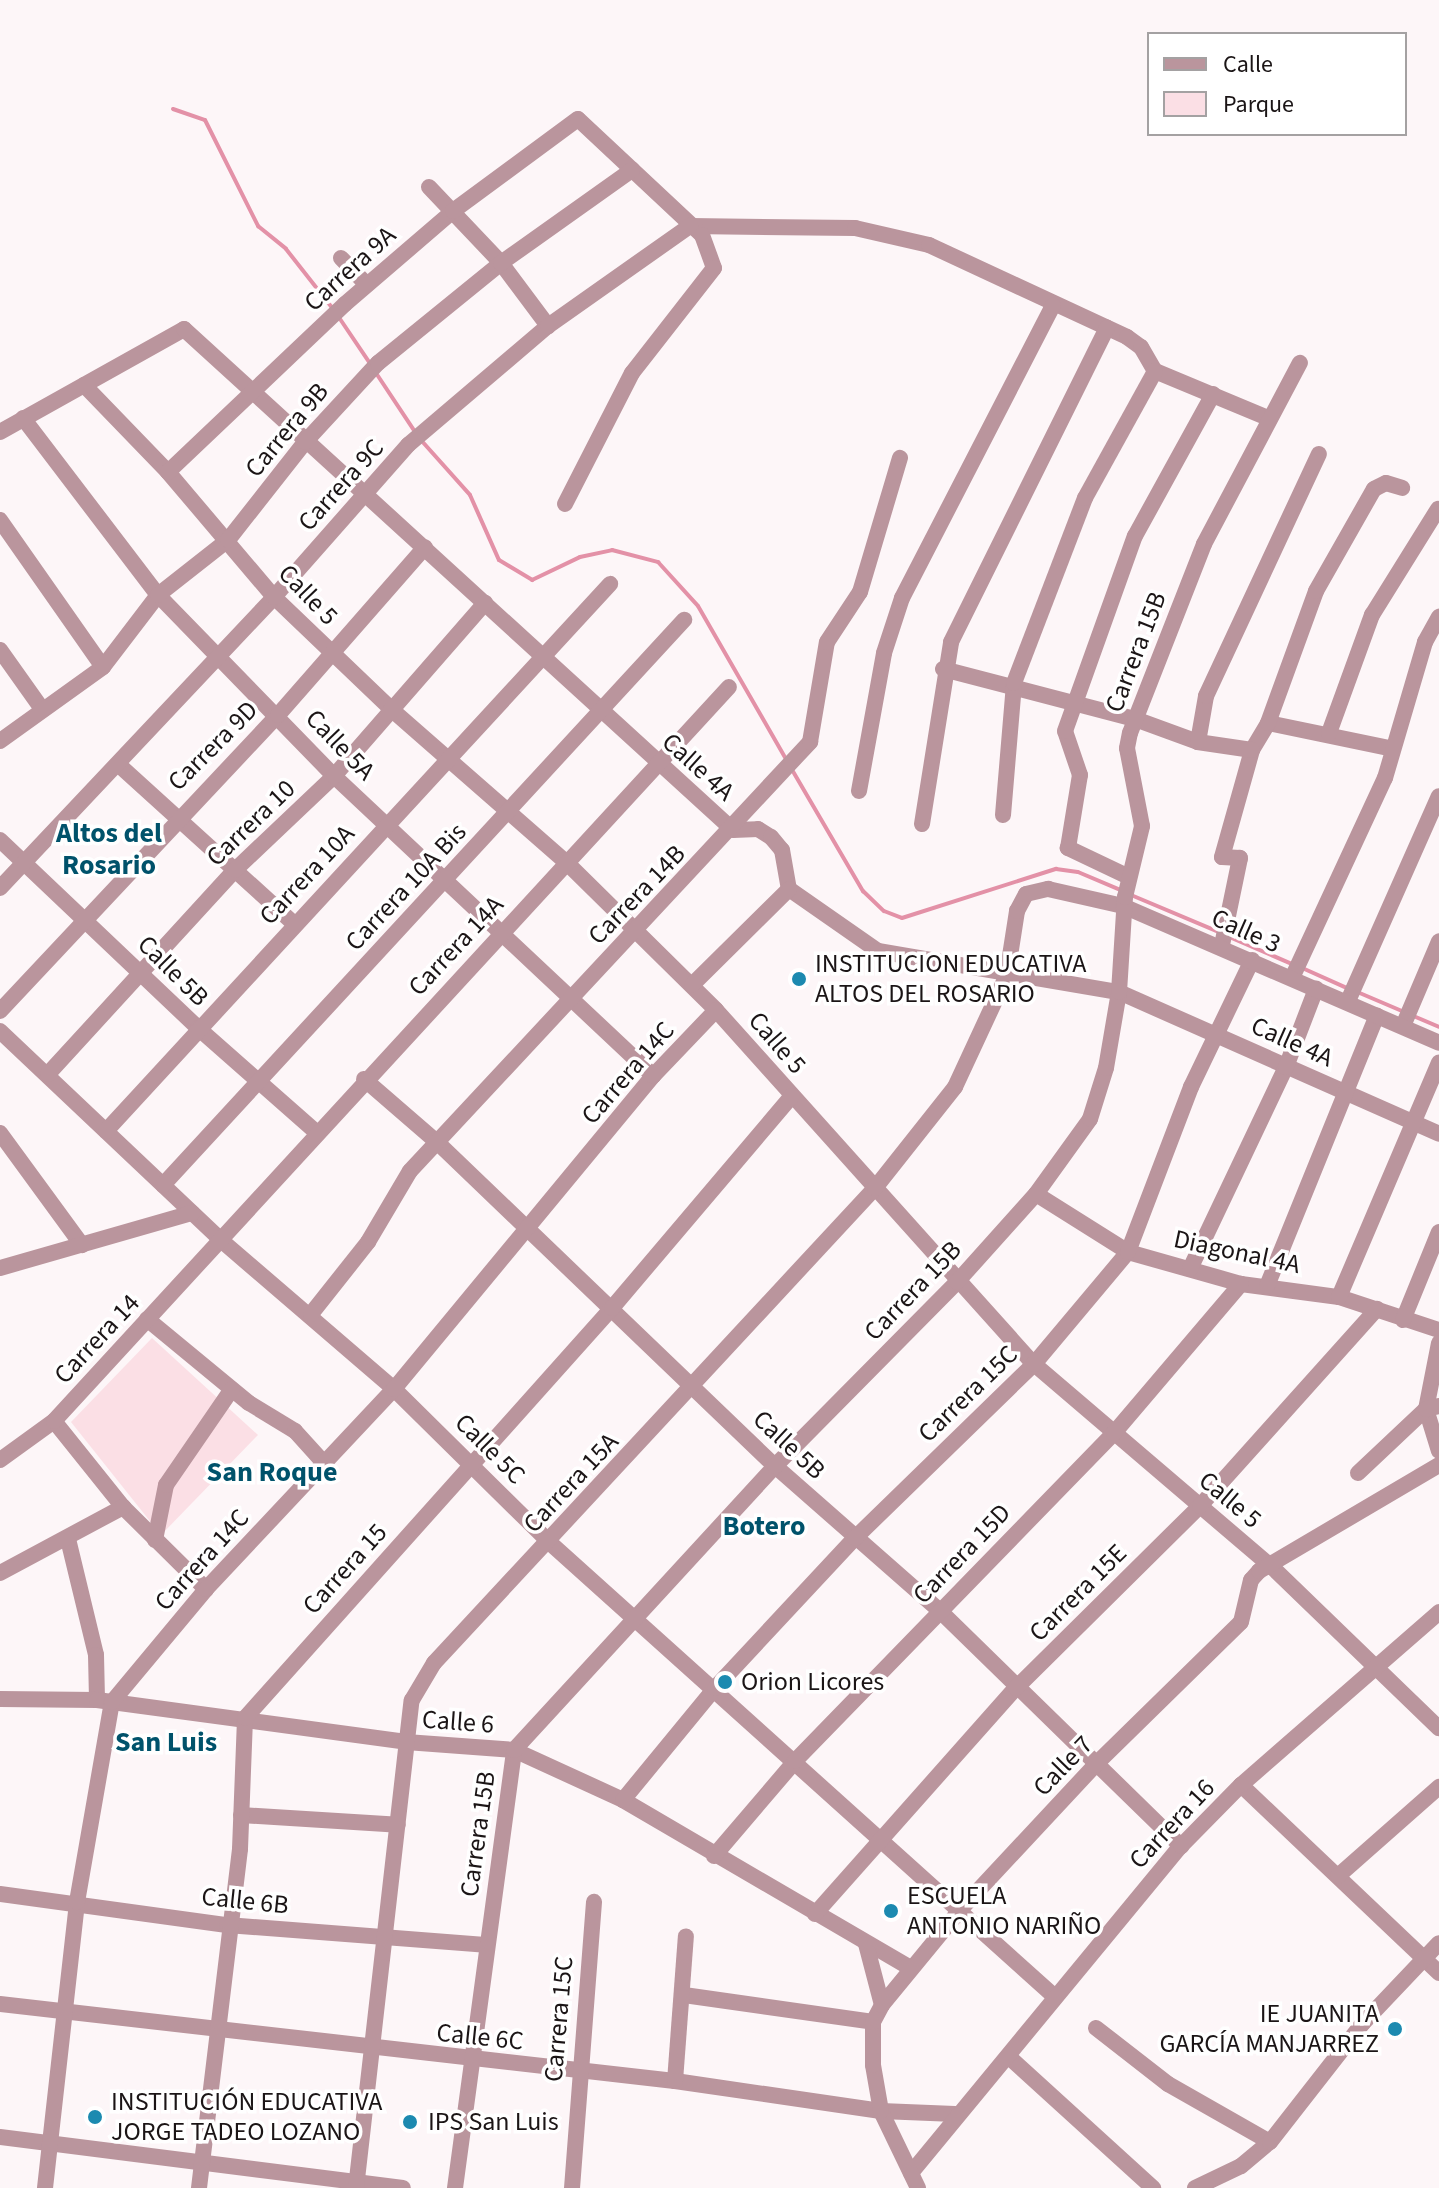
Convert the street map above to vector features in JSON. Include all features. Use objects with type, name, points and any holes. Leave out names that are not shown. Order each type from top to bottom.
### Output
[{"type":"street","name":"Carrera 9A","points":[[168,472],[367,285],[453,211],[578,119],[632,170]]},
{"type":"street","points":[[565,504],[632,373],[714,268],[712,250],[632,170]]},
{"type":"street","name":"Carrera 9B","points":[[0,741],[103,667],[158,595],[228,540],[305,442],[378,363],[501,263],[632,170]]},
{"type":"street","points":[[429,187],[501,263],[548,326]]},
{"type":"street","points":[[690,226],[855,228],[929,245],[1000,275],[1053,306],[1107,328],[1141,347],[1155,371],[1268,418]]},
{"type":"street","name":"Carrera 9C","points":[[0,888],[274,597],[408,445],[548,326],[690,226]]},
{"type":"street","points":[[341,258],[367,285]]},
{"type":"street","points":[[859,791],[884,653],[902,598],[1053,306]]},
{"type":"street","points":[[922,824],[943,669],[951,642],[1107,328]]},
{"type":"street","name":"Calle 4A","points":[[84,385],[184,329],[733,830],[758,829],[771,837],[782,850],[789,889],[878,951],[1119,992],[1439,1134]]},
{"type":"street","name":"Carrera 15B","points":[[455,2188],[485,1945],[514,1750],[775,1466],[957,1282],[1036,1194],[1090,1119],[1101,1096],[1119,992],[1126,891],[1142,826],[1127,748],[1135,719],[1204,544],[1268,418],[1300,363]]},
{"type":"street","points":[[1003,815],[1014,686],[1085,498],[1155,371]]},
{"type":"street","points":[[0,431],[84,385]]},
{"type":"street","name":"Calle 5","points":[[84,385],[168,472],[274,597],[448,761],[568,864],[692,985],[1034,1364],[1272,1567],[1439,1728]]},
{"type":"street","points":[[1126,891],[1068,848],[1080,775],[1065,731],[1135,536],[1213,394]]},
{"type":"street","name":"Calle 5A","points":[[23,418],[158,595],[334,776],[653,1076]]},
{"type":"street","points":[[1198,742],[1206,696],[1319,454]]},
{"type":"street","name":"Carrera 14B","points":[[311,1314],[368,1242],[410,1171],[439,1144],[733,830],[810,742],[827,642],[860,592],[900,458]]},
{"type":"street","points":[[1225,935],[1240,858],[1222,857],[1252,750],[1268,723],[1316,591],[1374,489],[1386,483],[1402,488]]},
{"type":"street","points":[[1329,733],[1372,615],[1438,509]]},
{"type":"street","points":[[0,520],[103,667]]},
{"type":"street","name":"Carrera 9D","points":[[0,1011],[176,818],[278,715],[425,547]]},
{"type":"street","name":"Carrera 10A","points":[[106,1131],[293,923],[448,761],[610,584]]},
{"type":"street","name":"Carrera 10","points":[[48,1074],[235,870],[334,776],[485,603]]},
{"type":"street","points":[[1293,974],[1380,789],[1389,748],[1425,642],[1439,617]]},
{"type":"street","name":"Carrera 10A Bis","points":[[163,1185],[508,812],[603,714],[684,620]]},
{"type":"street","points":[[0,650],[42,709]]},
{"type":"street","points":[[943,669],[1135,719],[1198,742],[1252,750]]},
{"type":"street","name":"Carrera 14A","points":[[222,1241],[364,1079],[500,932],[568,864],[729,687]]},
{"type":"street","points":[[1268,723],[1329,733],[1389,748]]},
{"type":"street","points":[[119,765],[293,923]]},
{"type":"street","points":[[1350,997],[1439,796]]},
{"type":"street","name":"Calle 5B","points":[[0,840],[198,1028],[316,1132]]},
{"type":"street","points":[[692,985],[789,889]]},
{"type":"street","name":"Calle 3","points":[[1026,894],[1048,889],[1126,891],[1225,935],[1252,960],[1293,974],[1316,989],[1350,997],[1377,1015],[1406,1015],[1439,1043]]},
{"type":"street","name":"Carrera 15A","points":[[356,2184],[412,1700],[434,1663],[695,1387],[875,1188],[955,1087],[1007,975],[1017,911],[1026,894]]},
{"type":"street","points":[[1406,1015],[1439,941]]},
{"type":"street","name":"Carrera 15C","points":[[623,1800],[715,1688],[855,1538],[1034,1364],[1128,1252],[1191,1087],[1252,960]]},
{"type":"street","points":[[1190,1269],[1286,1067],[1316,989]]},
{"type":"street","name":"Carrera 14C","points":[[45,2188],[63,2012],[104,1701],[394,1389],[653,1076],[716,1010]]},
{"type":"street","points":[[1267,1286],[1377,1015]]},
{"type":"street","name":"Calle 5C","points":[[0,1031],[222,1241],[311,1314],[394,1389],[549,1542],[636,1616],[1054,1996]]},
{"type":"street","points":[[1339,1297],[1439,1062]]},
{"type":"street","name":"Calle 5B","points":[[364,1079],[439,1144],[775,1466],[940,1611],[1181,1846]]},
{"type":"street","name":"Carrera 15","points":[[245,1718],[612,1308],[792,1096]]},
{"type":"street","points":[[2,1141],[82,1245]]},
{"type":"street","name":"Diagonal 4A","points":[[1036,1194],[1128,1252],[1241,1284],[1339,1297],[1439,1330]]},
{"type":"street","points":[[0,1268],[192,1213]]},
{"type":"street","points":[[1403,1320],[1439,1232]]},
{"type":"street","name":"Carrera 14","points":[[0,1460],[54,1421],[222,1241]]},
{"type":"street","name":"Carrera 15D","points":[[714,1856],[795,1761],[1114,1433],[1241,1284]]},
{"type":"street","name":"Carrera 15E","points":[[815,1914],[1016,1688],[1200,1506],[1377,1309]]},
{"type":"street","points":[[147,1319],[232,1389],[295,1431],[323,1462]]},
{"type":"street","points":[[1439,1343],[1432,1408],[1439,1451]]},
{"type":"street","points":[[155,1540],[166,1485],[232,1389]]},
{"type":"street","points":[[1358,1473],[1432,1408]]},
{"type":"street","points":[[54,1421],[123,1507],[206,1589]]},
{"type":"street","name":"Calle 7","points":[[914,2181],[881,2111],[873,2065],[873,2022],[882,2005],[960,1910],[1095,1765],[1241,1622],[1251,1580],[1439,1465]]},
{"type":"street","points":[[0,1573],[123,1507]]},
{"type":"street","points":[[68,1539],[104,1701]]},
{"type":"street","name":"Carrera 16","points":[[914,2181],[955,2114],[1009,2057],[1054,1996],[1181,1846],[1241,1785],[1439,1612]]},
{"type":"street","name":"Calle 6","points":[[0,1699],[104,1701],[406,1742],[514,1750],[623,1800],[910,1968]]},
{"type":"street","points":[[199,2188],[241,1815],[245,1718]]},
{"type":"street","points":[[1241,1785],[1439,1973]]},
{"type":"street","points":[[1338,1876],[1439,1787]]},
{"type":"street","points":[[241,1815],[398,1825]]},
{"type":"street","name":"Calle 6B","points":[[0,1894],[77,1902],[227,1925],[485,1945]]},
{"type":"street","name":"Carrera 15C","points":[[572,2188],[577,2072],[594,1902]]},
{"type":"street","points":[[675,2081],[684,1995],[686,1936]]},
{"type":"street","points":[[1195,2188],[1241,2166],[1270,2142],[1363,2023],[1439,1943]]},
{"type":"street","points":[[866,1944],[882,2005]]},
{"type":"street","points":[[684,1995],[873,2022]]},
{"type":"street","name":"Calle 6C","points":[[0,2004],[373,2049],[675,2081],[881,2111],[955,2114]]},
{"type":"street","points":[[1096,2028],[1168,2084],[1270,2142]]},
{"type":"street","points":[[1009,2057],[1153,2188]]},
{"type":"street","points":[[0,2137],[403,2188]]},
{"type":"green space","points":[[152,1338],[258,1435],[161,1535],[71,1422]]},
{"type":"waterway","points":[[173,109],[205,120],[258,226],[286,249],[333,309]]},
{"type":"waterway","points":[[338,316],[371,365]]},
{"type":"waterway","points":[[376,373],[415,432]]},
{"type":"waterway","points":[[420,439],[470,495],[499,560],[532,580],[580,557],[612,550],[658,562],[698,606],[787,761]]},
{"type":"waterway","points":[[791,768],[863,891],[884,911],[902,918],[1056,869],[1078,872],[1123,891]]},
{"type":"waterway","points":[[1131,895],[1219,932]]},
{"type":"waterway","points":[[1227,936],[1292,964]]},
{"type":"waterway","points":[[1300,967],[1347,988]]},
{"type":"waterway","points":[[1355,991],[1402,1011]]},
{"type":"waterway","points":[[1411,1015],[1439,1027]]},
{"type":"place","name":"INSTITUCION EDUCATIVA ALTOS DEL ROSARIO","points":[[799,979]]},
{"type":"place","name":"Orion Licores","points":[[725,1682]]},
{"type":"place","name":"ESCUELA ANTONIO NARIÑO","points":[[891,1911]]},
{"type":"place","name":"IE JUANITA GARCÍA MANJARREZ","points":[[1395,2029]]},
{"type":"place","name":"INSTITUCIÓN EDUCATIVA JORGE TADEO LOZANO","points":[[95,2117]]},
{"type":"place","name":"IPS San Luis","points":[[410,2122]]},
{"type":"district","name":"Altos del Rosario","points":[[109,849]]},
{"type":"district","name":"San Roque","points":[[272,1472]]},
{"type":"district","name":"Botero","points":[[764,1526]]},
{"type":"district","name":"San Luis","points":[[166,1742]]}]
